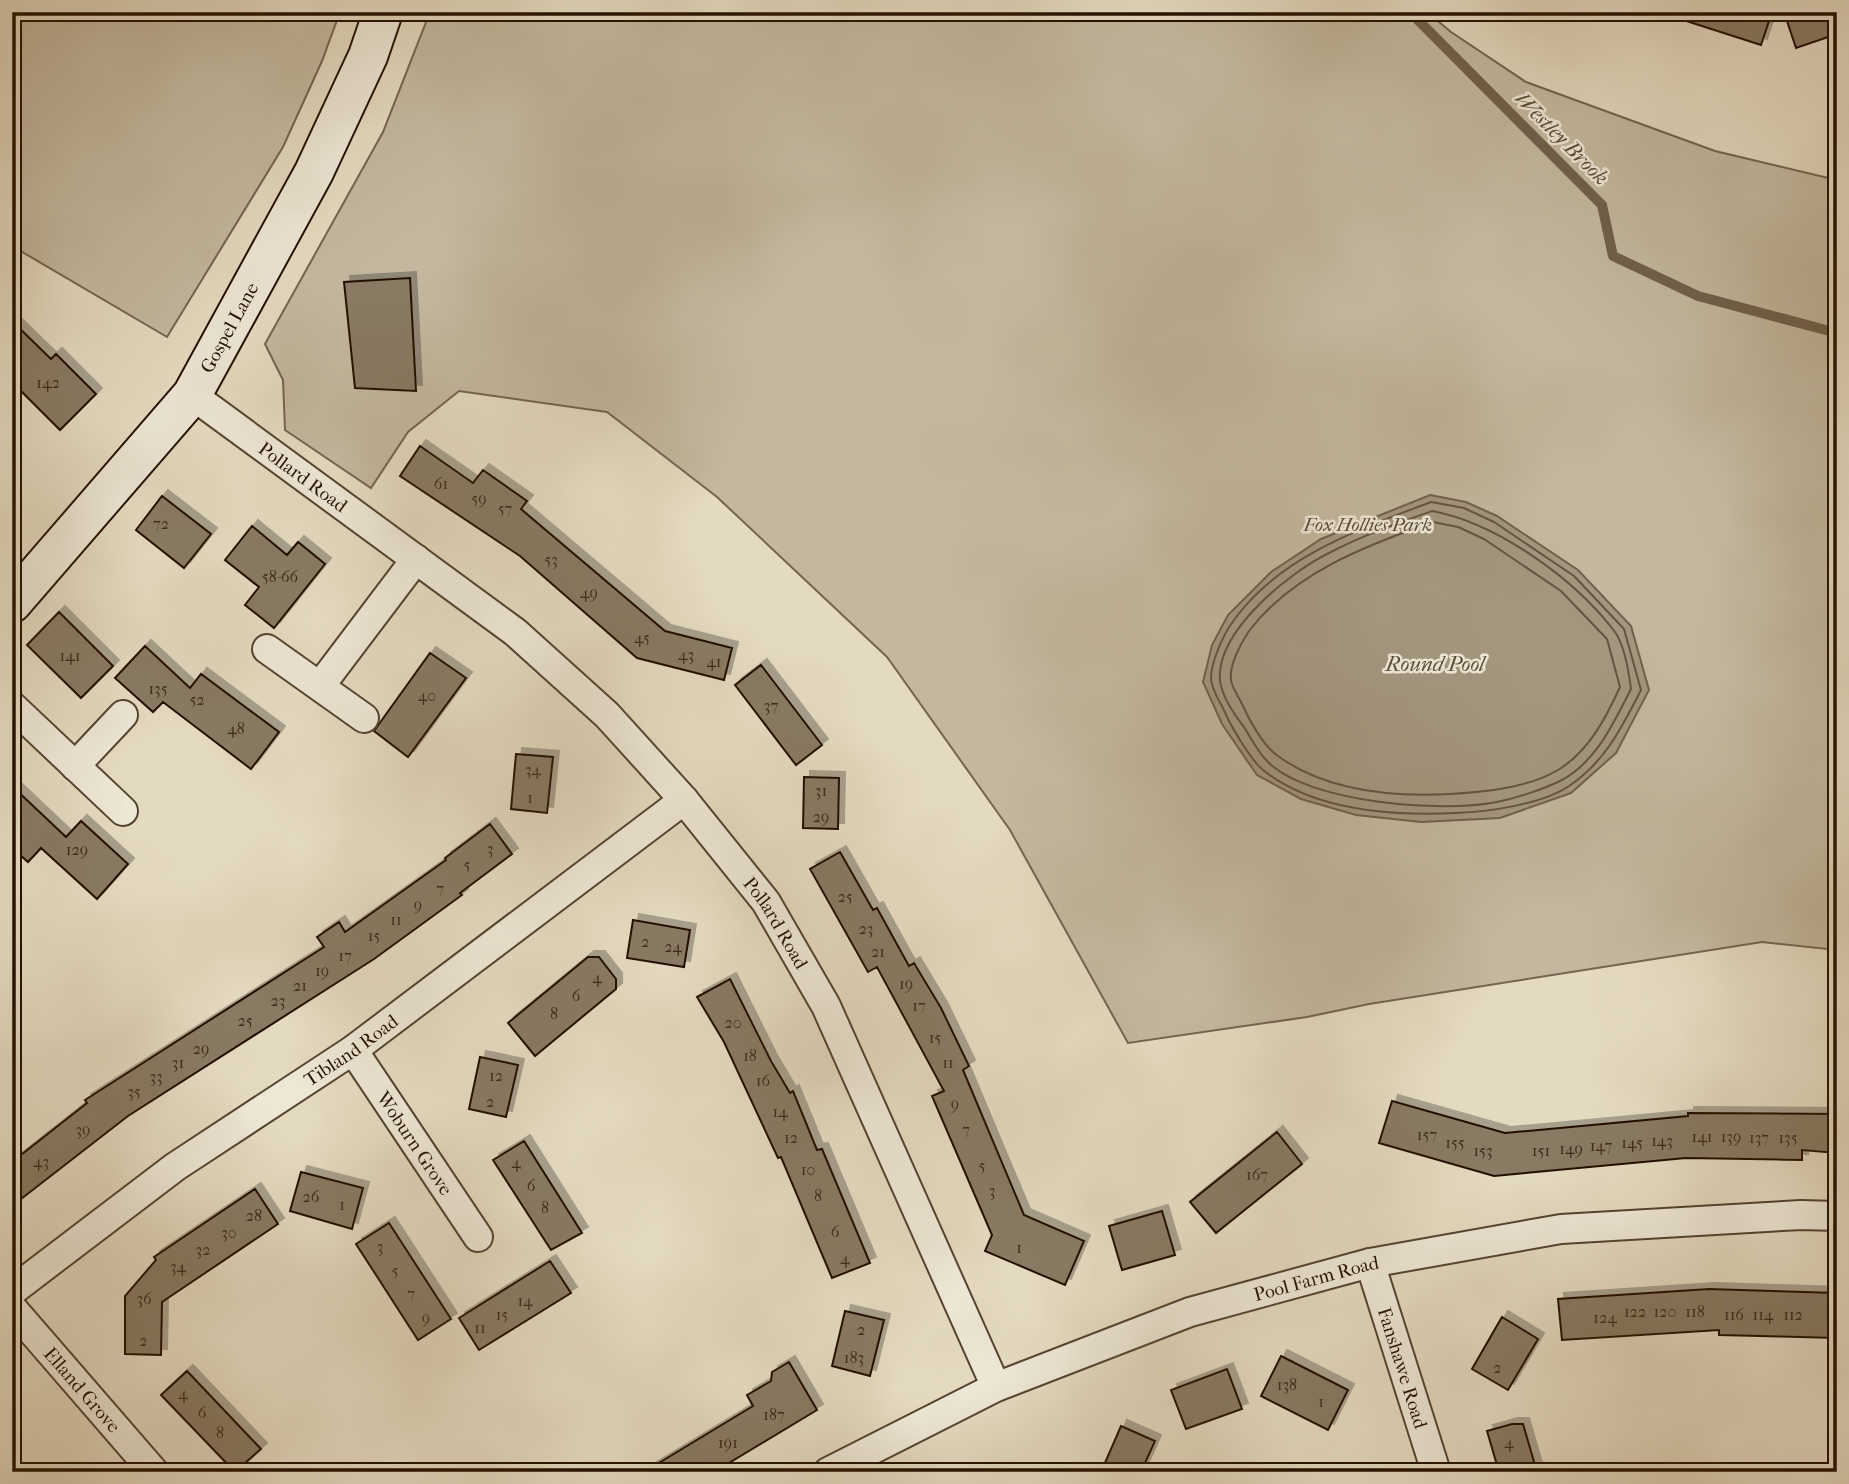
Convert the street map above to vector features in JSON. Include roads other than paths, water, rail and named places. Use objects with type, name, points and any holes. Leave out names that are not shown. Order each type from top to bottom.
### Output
[{"type":"street","name":"Gospel Lane","points":[[12,603],[192,396],[314,172],[368,56],[383,12]]},
{"type":"street","name":"Pollard Road","points":[[192,396],[514,632],[607,715],[684,800],[766,902],[826,1006],[996,1387]]},
{"type":"street","points":[[320,686],[416,559]]},
{"type":"street","points":[[267,649],[364,718]]},
{"type":"street","points":[[12,706],[123,811]]},
{"type":"street","points":[[75,766],[123,715]]},
{"type":"street","name":"Tibland Road","points":[[12,1291],[175,1167],[353,1050],[684,800]]},
{"type":"street","name":"Woburn Grove","points":[[353,1050],[478,1237]]},
{"type":"street","name":"Pool Farm Road","points":[[828,1472],[996,1387],[1190,1312],[1370,1263],[1560,1229],[1801,1214],[1837,1216]]},
{"type":"street","name":"Fanshawe Road","points":[[1370,1263],[1436,1472]]},
{"type":"street","name":"Elland Grove","points":[[12,1307],[153,1472]]},
{"type":"water","name":"Round Pool","points":[[1430,495],[1466,502],[1497,516],[1578,570],[1631,626],[1649,690],[1616,753],[1571,793],[1500,818],[1421,822],[1356,815],[1301,799],[1257,775],[1222,724],[1203,682],[1212,645],[1228,615],[1271,572],[1321,539]]},
{"type":"waterway","name":"Westley Brook","points":[[1410,12],[1602,205],[1613,256],[1698,296],[1837,333]]},
{"type":"park label","name":"Fox Hollies Park","points":[[1368,524]]}]
